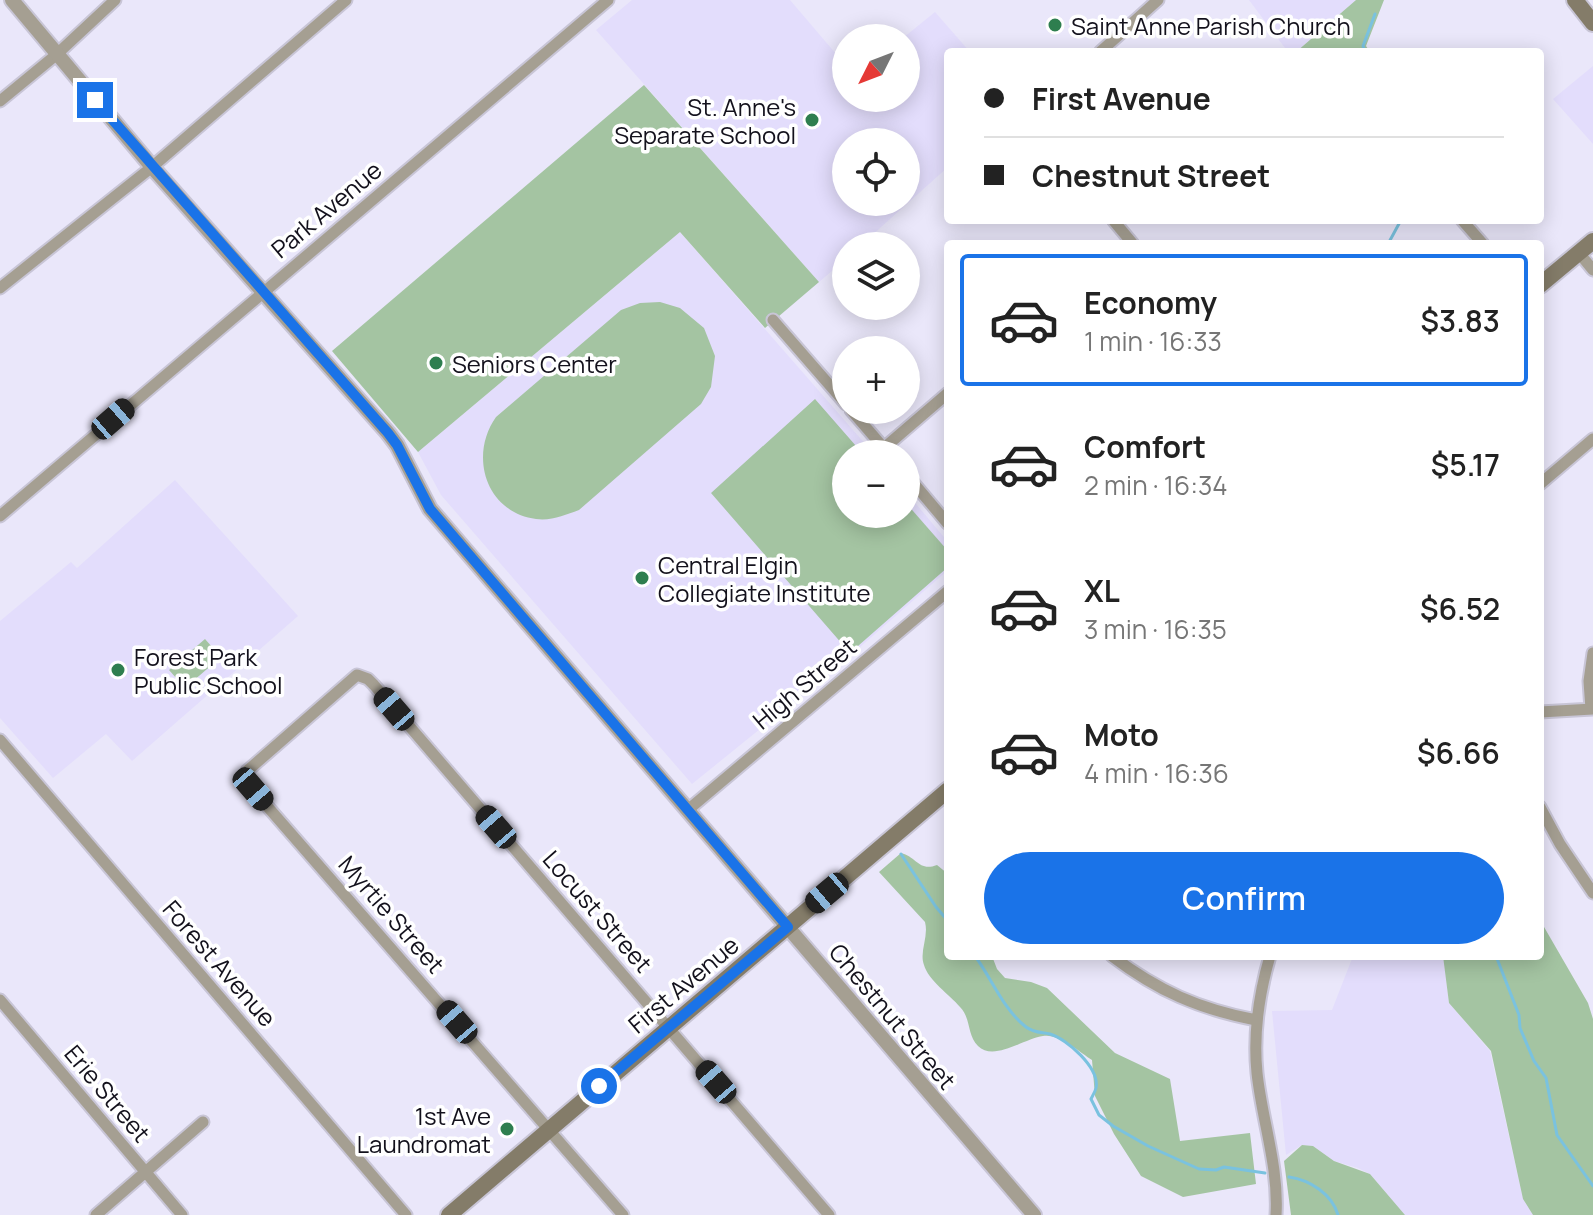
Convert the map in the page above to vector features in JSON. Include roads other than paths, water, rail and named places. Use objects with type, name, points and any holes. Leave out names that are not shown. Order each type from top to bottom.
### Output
[{"type":"main road","points":[[1575,0],[1593,23]]},
{"type":"main road","points":[[1544,282],[1593,241]]},
{"type":"main road","name":"First Avenue","points":[[449,1215],[944,793]]},
{"type":"street","name":"Chestnut Street","points":[[12,0],[152,167],[388,433],[430,509],[1034,1215]]},
{"type":"street","points":[[0,101],[115,0]]},
{"type":"street","points":[[0,288],[152,167],[346,0]]},
{"type":"street","name":"Park Avenue","points":[[0,516],[608,0]]},
{"type":"street","points":[[1104,48],[1158,0]]},
{"type":"street","points":[[1116,224],[1130,240]]},
{"type":"street","points":[[1466,224],[1480,240]]},
{"type":"street","points":[[1579,253],[1593,270]]},
{"type":"street","points":[[773,320],[832,388]]},
{"type":"street","points":[[898,440],[944,397]]},
{"type":"street","points":[[863,424],[877,440]]},
{"type":"street","points":[[1544,481],[1593,439]]},
{"type":"street","points":[[920,491],[944,519]]},
{"type":"street","name":"High Street","points":[[689,809],[944,594]]},
{"type":"street","points":[[1544,712],[1592,709],[1589,681],[1593,653]]},
{"type":"street","name":"Locust Street","points":[[253,789],[244,777],[247,771],[352,679],[361,676],[374,685],[829,1215]]},
{"type":"street","name":"Forest Avenue","points":[[0,740],[406,1215]]},
{"type":"street","name":"Myrtie Street","points":[[253,789],[623,1215]]},
{"type":"street","points":[[1544,814],[1593,893]]},
{"type":"street","points":[[1118,960],[1164,991],[1226,1014],[1256,1020]]},
{"type":"street","points":[[1269,960],[1256,1020],[1257,1073],[1275,1181],[1276,1215]]},
{"type":"street","name":"Erie Street","points":[[0,1000],[182,1215]]},
{"type":"street","points":[[96,1215],[203,1122]]},
{"type":"waterway","points":[[1364,48],[1375,14]]},
{"type":"waterway","points":[[1390,240],[1399,224]]},
{"type":"waterway","points":[[901,854],[944,916]]},
{"type":"waterway","points":[[977,960],[1018,1020],[1032,1030],[1057,1037],[1088,1063],[1096,1080],[1091,1099],[1099,1115],[1113,1126],[1199,1169],[1224,1167],[1265,1173]]},
{"type":"waterway","points":[[1498,960],[1519,1015],[1520,1028],[1534,1061],[1546,1078],[1557,1135],[1593,1186]]},
{"type":"waterway","points":[[1289,1177],[1319,1189],[1331,1201],[1338,1215]]},
{"type":"place","name":"Saint Anne Parish Church","points":[[1055,25]]},
{"type":"place","name":"St. Anne's Separate School","points":[[812,120]]},
{"type":"place","name":"Seniors Center","points":[[436,363]]},
{"type":"place","name":"Central Elgin Collegiate Institute","points":[[642,578]]},
{"type":"place","name":"Forest Park Public School","points":[[118,670]]},
{"type":"place","name":"1st Ave Laundromat","points":[[507,1129]]}]
